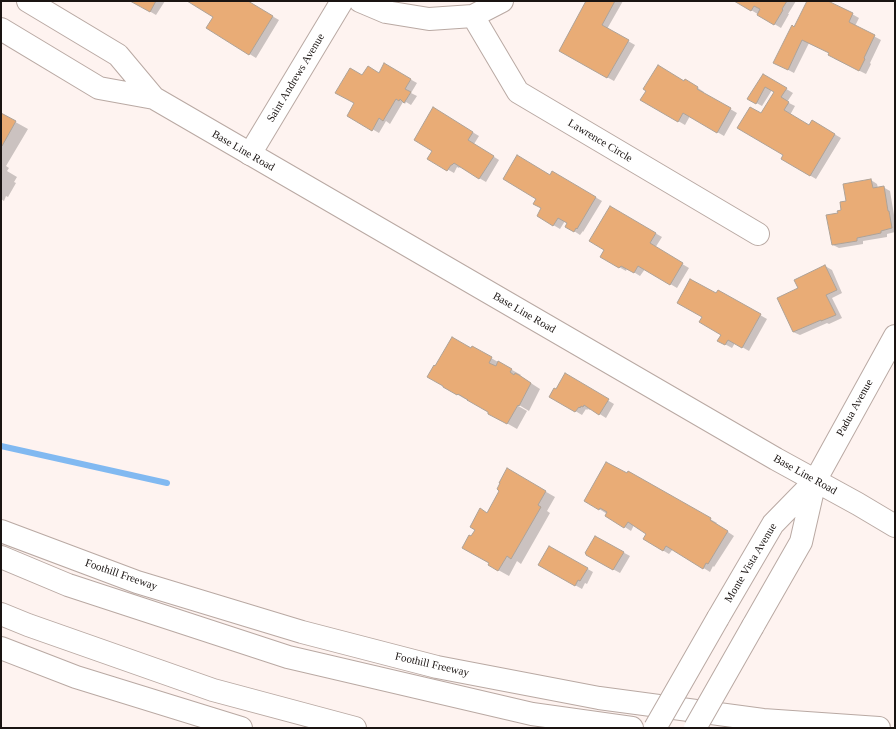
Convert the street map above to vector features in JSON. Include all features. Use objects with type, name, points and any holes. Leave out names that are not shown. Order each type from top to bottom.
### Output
[{"type":"main road","name":"Base Line Road","points":[[28,1],[118,55],[154,98],[760,450],[895,526]]},
{"type":"main road","name":"Saint Andrews Avenue","points":[[250,154],[342,1]]},
{"type":"main road","points":[[360,1],[386,12],[429,19],[473,16],[502,1]]},
{"type":"main road","name":"Lawrence Circle","points":[[473,16],[518,92],[758,234]]},
{"type":"main road","name":"Base Line Road","points":[[1,29],[99,88],[154,98]]},
{"type":"main road","name":"Padua Avenue","points":[[815,480],[895,336]]},
{"type":"main road","points":[[694,728],[801,542],[815,480]]},
{"type":"main road","name":"Monte Vista Avenue","points":[[655,728],[773,524],[815,480]]},
{"type":"main road","name":"Foothill Freeway","points":[[1,531],[137,582],[302,632],[437,667],[599,698],[763,720],[879,728]]},
{"type":"main road","points":[[1,557],[68,585],[288,657],[532,714],[632,728]]},
{"type":"main road","points":[[1,614],[28,625],[213,690],[355,728]]},
{"type":"main road","points":[[1,648],[76,677],[235,727]]},
{"type":"building","points":[[130,1],[156,1],[150,12]]},
{"type":"building","points":[[187,1],[248,1],[273,16],[249,55],[206,28],[213,17]]},
{"type":"building","points":[[586,1],[615,1],[602,25],[629,40],[607,78],[559,51]]},
{"type":"building","points":[[734,1],[787,1],[774,25],[757,15],[760,9],[754,6],[751,11]]},
{"type":"building","points":[[807,1],[828,1],[853,13],[849,22],[875,35],[859,71],[828,55],[829,53],[802,40],[788,70],[773,63],[792,25],[794,27]]},
{"type":"building","points":[[384,63],[411,79],[405,89],[411,92],[404,103],[400,99],[399,101],[396,99],[383,121],[379,118],[372,131],[347,116],[354,103],[335,93],[350,68],[362,75],[368,66],[379,73]]},
{"type":"building","points":[[658,65],[684,81],[685,79],[698,87],[697,89],[731,108],[717,133],[683,113],[678,122],[640,100],[646,91],[643,89]]},
{"type":"building","points":[[763,74],[787,88],[781,97],[789,102],[784,110],[809,125],[812,120],[835,134],[810,176],[781,159],[783,155],[737,128],[750,107],[761,113],[774,92],[765,87],[756,104],[747,99]]},
{"type":"building","points":[[433,107],[473,132],[468,140],[494,156],[479,179],[454,163],[447,171],[427,159],[432,151],[414,140]]},
{"type":"building","points":[[1,113],[16,121],[2,146],[1,145]]},
{"type":"building","points":[[517,155],[550,175],[552,171],[596,197],[574,232],[565,227],[567,223],[558,218],[553,226],[537,216],[541,208],[533,204],[536,199],[503,179]]},
{"type":"building","points":[[871,179],[873,188],[884,186],[892,228],[881,231],[881,233],[857,238],[857,241],[832,245],[826,215],[838,213],[837,211],[841,210],[840,202],[846,201],[843,184]]},
{"type":"building","points":[[610,206],[656,233],[650,243],[683,263],[670,285],[638,266],[634,273],[621,266],[619,268],[600,257],[604,250],[589,241]]},
{"type":"building","points":[[825,265],[837,290],[826,295],[836,315],[793,332],[777,298],[798,288],[794,280]]},
{"type":"building","points":[[690,279],[716,293],[718,290],[761,314],[742,348],[728,340],[725,345],[717,341],[721,335],[699,322],[702,317],[677,303]]},
{"type":"building","points":[[452,337],[471,348],[472,346],[492,357],[489,363],[496,366],[498,361],[512,369],[510,372],[514,375],[515,373],[531,383],[519,406],[518,405],[507,424],[427,377]]},
{"type":"building","points":[[565,373],[609,399],[599,415],[584,405],[583,407],[579,407],[575,412],[549,397],[554,388],[556,389]]},
{"type":"building","points":[[606,462],[627,473],[628,471],[711,518],[710,520],[728,531],[708,564],[706,563],[703,569],[666,546],[663,551],[643,539],[646,534],[628,522],[624,528],[605,516],[607,512],[600,508],[599,510],[584,501]]},
{"type":"building","points":[[507,468],[546,491],[538,505],[541,507],[511,559],[507,556],[498,571],[488,565],[489,563],[462,548],[469,535],[471,536],[475,530],[470,527],[480,508],[487,513],[499,491],[497,489],[499,483]]},
{"type":"building","points":[[595,536],[624,552],[613,570],[586,555],[585,553]]},
{"type":"building","points":[[549,546],[588,568],[575,586],[538,565]]},
{"type":"waterway","points":[[1,446],[167,483]]}]
